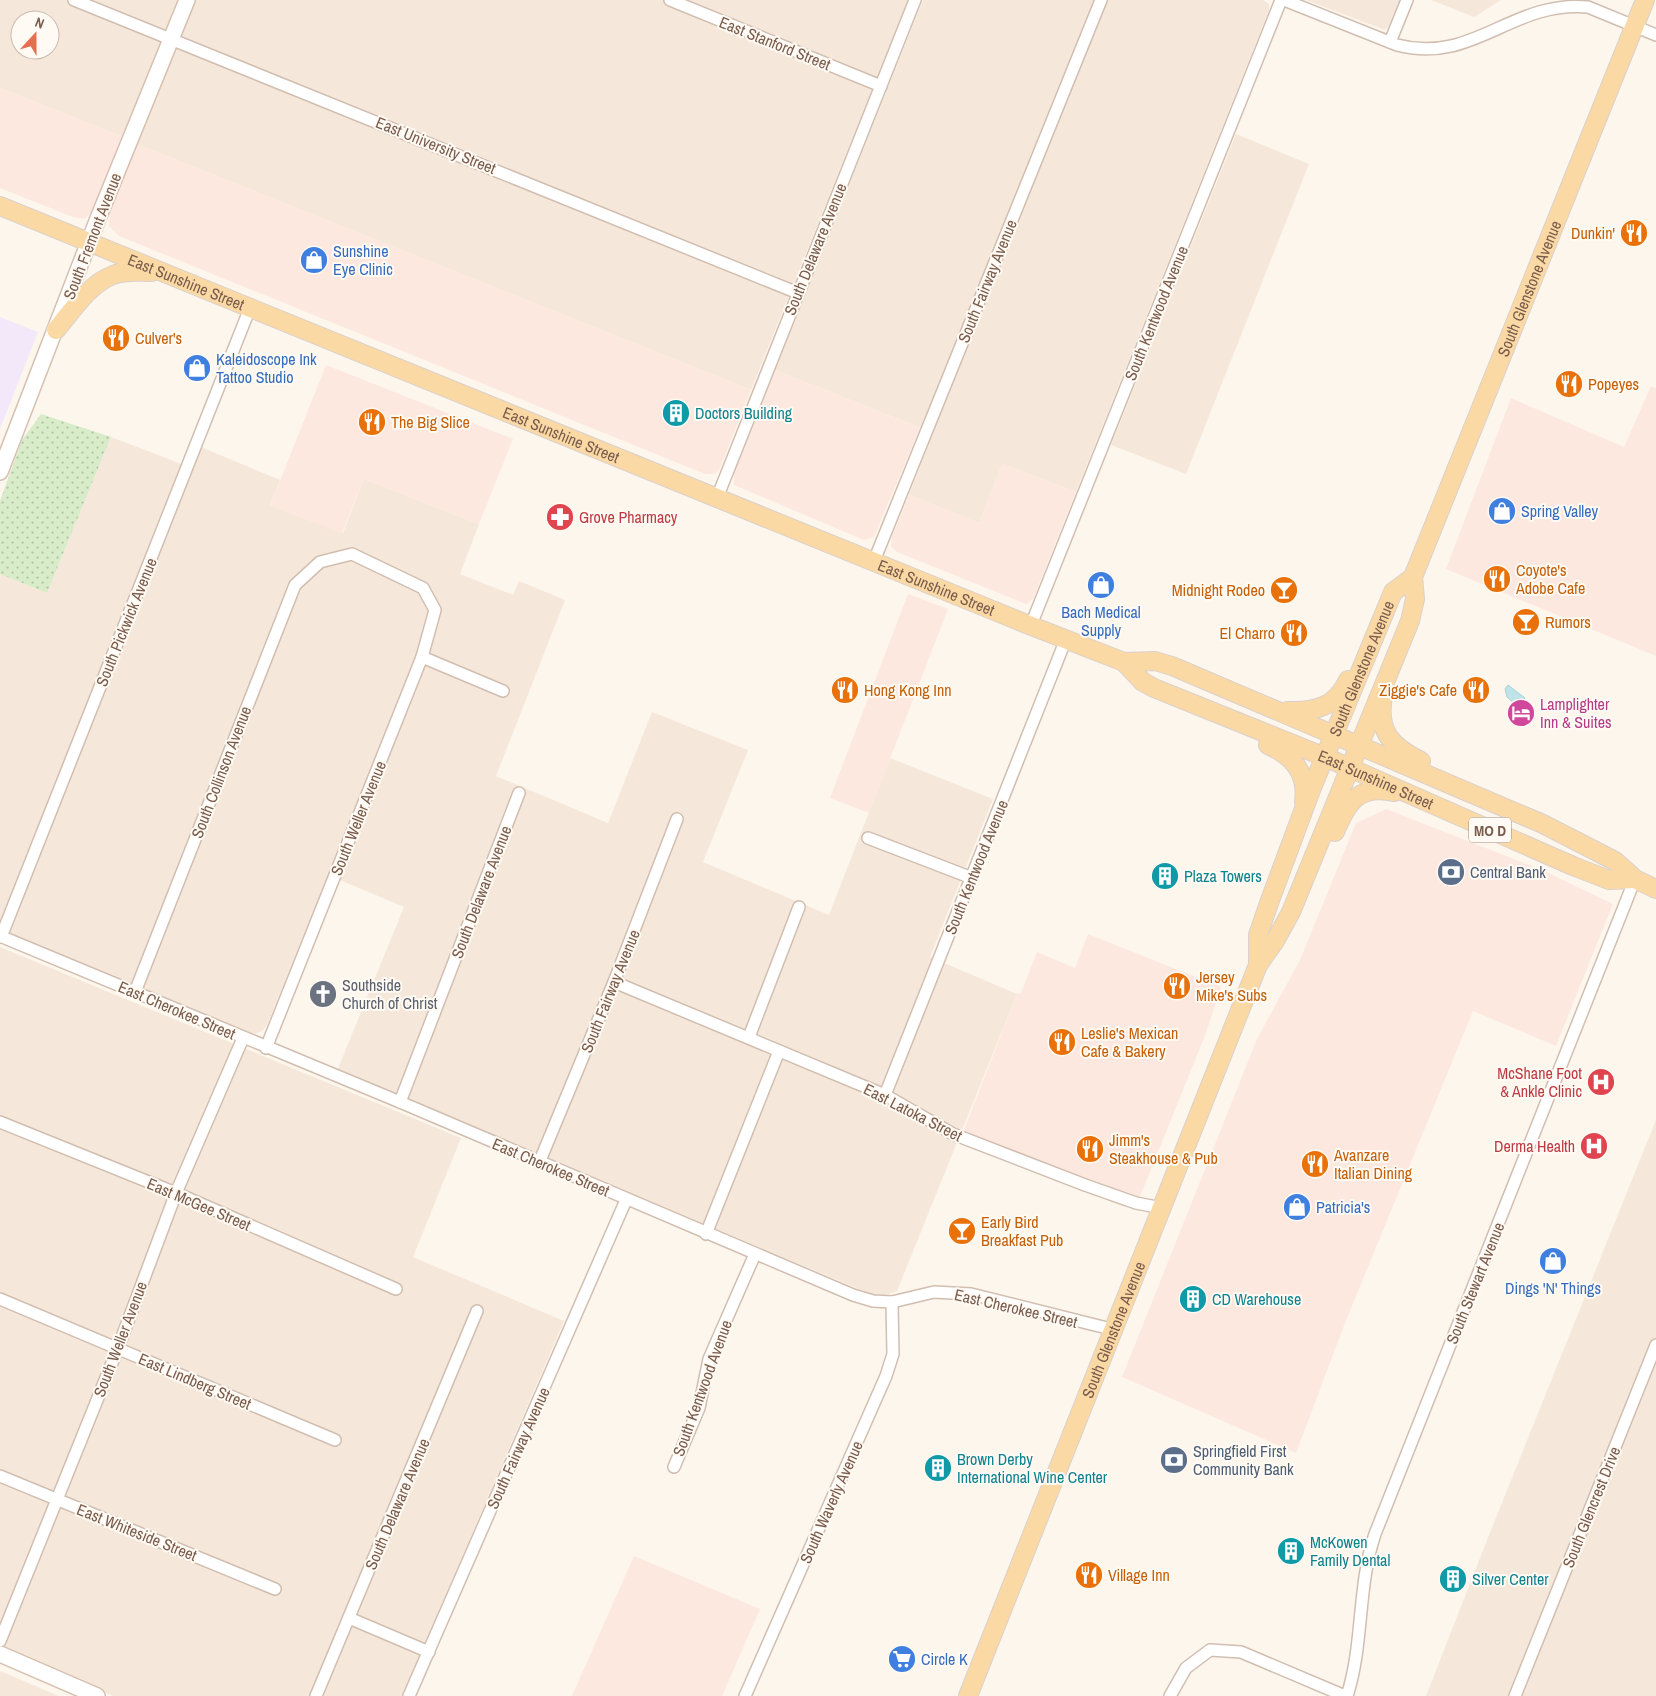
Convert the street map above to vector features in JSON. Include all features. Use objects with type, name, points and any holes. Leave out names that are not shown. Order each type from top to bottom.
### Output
[{"type":"main road","name":"South Glenstone Avenue","points":[[1258,965],[1258,935],[1301,816],[1393,592],[1412,577],[1645,0]]},
{"type":"main road","name":"East Sunshine Street","points":[[0,206],[1124,662],[1155,661],[1172,666],[1543,824],[1615,861],[1635,879],[1656,889]]},
{"type":"main road","points":[[56,330],[89,292],[105,278],[122,272],[165,273]]},
{"type":"main road","name":"South Glenstone Avenue","points":[[968,1696],[1115,1330],[1258,965],[1275,941],[1290,912],[1410,621],[1415,599],[1412,577]]},
{"type":"main road","points":[[1278,711],[1315,710],[1337,699],[1347,682],[1374,617],[1387,606]]},
{"type":"main road","name":"East Sunshine Street","points":[[1124,662],[1143,682],[1154,688],[1325,757],[1609,880],[1635,879]]},
{"type":"main road","points":[[1386,678],[1381,714],[1386,734],[1394,745],[1418,759],[1507,802],[1543,824]]},
{"type":"main road","points":[[1154,688],[1179,706],[1287,755],[1295,763],[1305,784],[1301,816]]},
{"type":"main road","points":[[1290,912],[1303,903],[1344,812],[1355,797],[1379,790],[1414,797]]},
{"type":"street","name":"East University Street","points":[[74,0],[171,40],[254,71],[798,293]]},
{"type":"street","name":"South Fremont Avenue","points":[[0,472],[186,0]]},
{"type":"street","name":"East Stanford Street","points":[[670,0],[881,86]]},
{"type":"street","name":"South Delaware Avenue","points":[[717,498],[915,0]]},
{"type":"street","name":"South Fairway Avenue","points":[[874,561],[1101,0]]},
{"type":"street","points":[[1282,0],[1390,42],[1416,49],[1447,46],[1467,38],[1520,10],[1554,2],[1577,3],[1656,35]]},
{"type":"street","name":"South Kentwood Avenue","points":[[1031,625],[1282,0]]},
{"type":"street","points":[[1390,42],[1407,0]]},
{"type":"street","name":"South Pickwick Avenue","points":[[1,937],[250,308]]},
{"type":"street","name":"South Collinson Avenue","points":[[135,992],[295,586],[320,562],[352,554],[423,588]]},
{"type":"street","name":"South Weller Avenue","points":[[266,1048],[422,658],[435,610],[423,588]]},
{"type":"street","name":"South Kentwood Avenue","points":[[886,1095],[1066,639]]},
{"type":"street","points":[[422,658],[503,691]]},
{"type":"street","name":"South Delaware Avenue","points":[[400,1102],[519,793]]},
{"type":"street","name":"South Fairway Avenue","points":[[539,1163],[614,982],[678,819]]},
{"type":"street","points":[[868,838],[972,878]]},
{"type":"street","name":"South Stewart Avenue","points":[[1346,1696],[1356,1662],[1364,1573],[1375,1534],[1635,879]]},
{"type":"street","points":[[749,1037],[800,907]]},
{"type":"street","name":"East Cherokee Street","points":[[1,937],[400,1102],[539,1163],[853,1295],[873,1301],[892,1302],[934,1292],[970,1294],[1115,1330]]},
{"type":"street","name":"East Latoka Street","points":[[614,982],[886,1095],[953,1134],[1085,1185],[1136,1203],[1162,1208]]},
{"type":"street","name":"South Weller Avenue","points":[[0,1641],[118,1348],[176,1193],[243,1038]]},
{"type":"street","points":[[706,1234],[779,1051]]},
{"type":"street","name":"East McGee Street","points":[[0,1122],[176,1193],[396,1289]]},
{"type":"street","name":"South Fairway Avenue","points":[[410,1696],[626,1200]]},
{"type":"street","name":"South Kentwood Avenue","points":[[674,1467],[699,1408],[709,1359],[755,1254]]},
{"type":"street","name":"East Lindberg Street","points":[[0,1299],[335,1440]]},
{"type":"street","name":"South Waverly Avenue","points":[[745,1696],[886,1376],[893,1354],[892,1302]]},
{"type":"street","name":"South Delaware Avenue","points":[[316,1696],[477,1311]]},
{"type":"street","name":"South Glencrest Drive","points":[[1515,1696],[1656,1345]]},
{"type":"street","name":"East Whiteside Street","points":[[0,1476],[275,1589]]},
{"type":"street","points":[[349,1618],[428,1652]]},
{"type":"street","points":[[1170,1696],[1186,1668],[1210,1650],[1241,1652],[1346,1696]]},
{"type":"street","points":[[0,1654],[97,1696]]},
{"type":"shaded area","points":[[0,0],[178,0],[123,137],[0,88]]},
{"type":"shaded area","points":[[195,0],[908,0],[751,390],[137,144]]},
{"type":"shaded area","points":[[923,0],[1263,0],[1269,4],[1269,10],[1076,492],[1002,464],[979,523],[909,495],[933,433],[775,370]]},
{"type":"shaded area","points":[[1306,0],[1400,0],[1385,30]]},
{"type":"shaded area","points":[[1431,0],[1501,0],[1474,17]]},
{"type":"shaded area","points":[[0,88],[123,137],[94,210],[84,219],[73,217],[0,188]]},
{"type":"shaded area","points":[[1236,134],[1309,164],[1186,474],[1111,445]]},
{"type":"shaded area","points":[[137,144],[751,390],[719,470],[715,474],[705,474],[119,236],[109,226],[110,209]]},
{"type":"shaded area","points":[[0,317],[38,332],[0,429]]},
{"type":"shaded area","points":[[326,365],[513,439],[479,524],[364,479],[342,533],[270,506]]},
{"type":"shaded area","points":[[775,370],[920,428],[874,537],[864,540],[734,485],[734,472]]},
{"type":"shaded area","points":[[1651,386],[1656,388],[1656,656],[1446,569],[1511,398],[1624,447]]},
{"type":"shaded area","points":[[111,437],[192,468],[201,447],[280,480],[270,505],[343,533],[364,479],[479,524],[460,574],[513,595],[519,581],[565,600],[496,776],[608,823],[652,712],[748,750],[703,862],[829,915],[890,758],[993,799],[930,957],[1017,994],[897,1291],[886,1295],[872,1294],[859,1289],[337,1071],[404,907],[328,875],[267,1025],[262,1031],[255,1034],[246,1033],[0,929],[0,574],[47,593]]},
{"type":"shaded area","points":[[1002,464],[1076,492],[1033,599],[1026,604],[897,552],[891,546],[892,537],[909,495],[979,523]]},
{"type":"shaded area","points":[[908,594],[948,609],[869,813],[830,798]]},
{"type":"shaded area","points":[[1386,809],[1542,870],[1613,904],[1556,1046],[1473,1011],[1345,1323],[1296,1453],[1122,1377],[1257,1039],[1300,960],[1356,823]]},
{"type":"shaded area","points":[[1088,934],[1221,987],[1206,1033],[1135,1209],[1119,1205],[960,1140],[1017,994],[1021,993],[1037,952],[1075,968]]},
{"type":"shaded area","points":[[0,947],[461,1138],[413,1257],[564,1321],[402,1696],[113,1696],[0,1648]]},
{"type":"shaded area","points":[[1656,1120],[1656,1696],[1426,1696],[1489,1535]]},
{"type":"shaded area","points":[[634,1556],[760,1609],[722,1696],[572,1696]]},
{"type":"shaded area","points":[[0,1671],[59,1696],[0,1696]]},
{"type":"green space","points":[[41,414],[111,437],[47,593],[0,574],[0,501],[22,440]]},
{"type":"water","points":[[1508,685],[1525,698],[1517,706],[1507,697],[1505,689]]},
{"type":"place","name":"Dunkin'","points":[[1634,233]]},
{"type":"place","name":"Sunshine Eye Clinic","points":[[314,260]]},
{"type":"place","name":"Culver's","points":[[116,338]]},
{"type":"place","name":"Kaleidoscope Ink Tattoo Studio","points":[[197,368]]},
{"type":"place","name":"Popeyes","points":[[1569,384]]},
{"type":"place","name":"Doctors Building","points":[[676,413]]},
{"type":"place","name":"The Big Slice","points":[[372,422]]},
{"type":"place","name":"Spring Valley","points":[[1502,511]]},
{"type":"place","name":"Grove Pharmacy","points":[[560,517]]},
{"type":"place","name":"Coyote's Adobe Cafe","points":[[1497,579]]},
{"type":"place","name":"Bach Medical Supply","points":[[1101,585]]},
{"type":"place","name":"Midnight Rodeo","points":[[1284,590]]},
{"type":"place","name":"Rumors","points":[[1526,622]]},
{"type":"place","name":"El Charro","points":[[1294,633]]},
{"type":"place","name":"Hong Kong Inn","points":[[845,690]]},
{"type":"place","name":"Ziggie's Cafe","points":[[1476,690]]},
{"type":"place","name":"Lamplighter Inn & Suites","points":[[1521,713]]},
{"type":"place","name":"Central Bank","points":[[1451,872]]},
{"type":"place","name":"Plaza Towers","points":[[1165,876]]},
{"type":"place","name":"Jersey Mike's Subs","points":[[1177,986]]},
{"type":"place","name":"Southside Church of Christ","points":[[323,994]]},
{"type":"place","name":"Leslie's Mexican Cafe & Bakery","points":[[1062,1042]]},
{"type":"place","name":"McShane Foot & Ankle Clinic","points":[[1601,1082]]},
{"type":"place","name":"Derma Health","points":[[1594,1146]]},
{"type":"place","name":"Jimm's Steakhouse & Pub","points":[[1090,1149]]},
{"type":"place","name":"Avanzare Italian Dining","points":[[1315,1164]]},
{"type":"place","name":"Patricia's","points":[[1297,1207]]},
{"type":"place","name":"Early Bird Breakfast Pub","points":[[962,1231]]},
{"type":"place","name":"Dings 'N' Things","points":[[1553,1261]]},
{"type":"place","name":"CD Warehouse","points":[[1193,1299]]},
{"type":"place","name":"Springfield First Community Bank","points":[[1174,1460]]},
{"type":"place","name":"Brown Derby International Wine Center","points":[[938,1468]]},
{"type":"place","name":"McKowen Family Dental","points":[[1291,1551]]},
{"type":"place","name":"Village Inn","points":[[1089,1575]]},
{"type":"place","name":"Silver Center","points":[[1453,1579]]},
{"type":"place","name":"Circle K","points":[[902,1659]]}]
